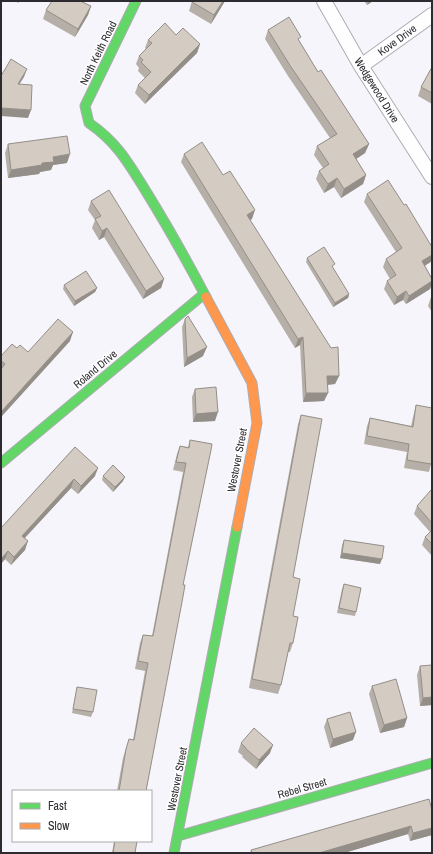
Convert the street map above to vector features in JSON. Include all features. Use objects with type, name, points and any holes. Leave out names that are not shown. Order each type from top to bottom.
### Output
[{"type":"street","name":"North Keith Road","points":[[86,116],[85,106],[136,1]]},
{"type":"street","name":"Wedgewood Drive","points":[[324,1],[361,66],[432,177]]},
{"type":"street","name":"Kove Drive","points":[[361,66],[432,14]]},
{"type":"street","name":"Westover Street","points":[[86,116],[89,123],[103,133],[120,150],[168,226],[252,383],[257,423],[174,853]]},
{"type":"street","name":"Roland Drive","points":[[1,463],[204,294]]},
{"type":"street","name":"Rebel Street","points":[[178,836],[432,763]]},
{"type":"building","points":[[52,1],[80,1],[91,6],[78,29],[46,10]]},
{"type":"building","points":[[192,1],[223,1],[214,15]]},
{"type":"building","points":[[289,17],[301,37],[298,39],[318,72],[321,70],[369,144],[353,154],[366,175],[344,189],[337,178],[328,184],[319,171],[329,164],[317,146],[337,134],[291,67],[268,30]]},
{"type":"building","points":[[165,23],[176,35],[183,28],[200,44],[149,95],[138,85],[151,72],[141,62],[143,60],[139,56],[152,43],[148,40]]},
{"type":"building","points":[[11,59],[27,69],[18,84],[32,85],[31,110],[1,108],[1,76]]},
{"type":"building","points":[[432,67],[432,93],[421,87]]},
{"type":"building","points":[[67,136],[70,154],[53,157],[54,162],[42,163],[42,165],[11,170],[8,144]]},
{"type":"building","points":[[202,142],[223,175],[230,171],[255,210],[247,215],[331,348],[338,347],[339,376],[327,376],[328,393],[306,393],[303,337],[298,339],[184,154]]},
{"type":"building","points":[[388,180],[404,205],[406,204],[432,247],[432,255],[422,261],[432,281],[409,296],[406,291],[397,297],[387,281],[396,275],[386,259],[402,248],[367,194]]},
{"type":"building","points":[[109,190],[164,279],[146,291],[107,228],[102,231],[95,219],[101,216],[91,201]]},
{"type":"building","points":[[324,247],[335,264],[332,266],[349,294],[335,303],[307,258]]},
{"type":"building","points":[[86,271],[97,288],[75,301],[64,285]]},
{"type":"building","points":[[188,316],[207,347],[187,358],[185,319]]},
{"type":"building","points":[[58,319],[73,332],[1,412],[1,369],[5,364],[1,361],[1,356],[12,344],[17,348],[20,345],[28,352]]},
{"type":"building","points":[[216,387],[218,412],[196,414],[195,389]]},
{"type":"building","points":[[416,405],[432,408],[431,464],[407,460],[409,444],[367,436],[370,418],[413,427]]},
{"type":"building","points":[[301,415],[322,419],[293,577],[300,579],[293,616],[298,617],[293,643],[290,643],[281,685],[252,679]]},
{"type":"building","points":[[190,440],[212,444],[183,585],[185,585],[182,602],[146,790],[119,790],[126,749],[129,739],[134,740],[148,663],[138,661],[143,635],[153,636],[186,463],[176,462],[180,446],[189,448]]},
{"type":"building","points":[[75,447],[98,468],[81,486],[74,479],[22,536],[28,541],[14,557],[8,551],[1,559],[1,528]]},
{"type":"building","points":[[113,465],[125,477],[115,487],[103,476]]},
{"type":"building","points":[[431,490],[432,491],[432,523],[417,506]]},
{"type":"building","points":[[432,530],[432,544],[425,537]]},
{"type":"building","points":[[344,540],[384,546],[382,559],[342,553]]},
{"type":"building","points":[[344,584],[361,588],[356,612],[339,608]]},
{"type":"building","points":[[432,665],[432,697],[423,698],[420,666]]},
{"type":"building","points":[[396,679],[407,718],[384,725],[372,686]]},
{"type":"building","points":[[77,687],[97,690],[93,712],[73,709]]},
{"type":"building","points":[[350,712],[356,732],[333,739],[327,719]]},
{"type":"building","points":[[254,728],[273,745],[259,760],[241,743]]},
{"type":"building","points":[[429,799],[432,810],[432,828],[413,833],[411,826],[319,853],[252,853],[251,850]]},
{"type":"building","points":[[115,842],[137,842],[135,853],[113,853]]},
{"type":"traffic: fast","points":[[136,1],[85,106],[89,123],[108,138],[128,163],[170,231],[206,297]]},
{"type":"traffic: fast","points":[[1,463],[204,294]]},
{"type":"traffic: fast","points":[[174,853],[237,527]]},
{"type":"traffic: fast","points":[[178,836],[432,763]]},
{"type":"traffic: slow","points":[[206,297],[252,383],[257,423],[237,527]]}]
